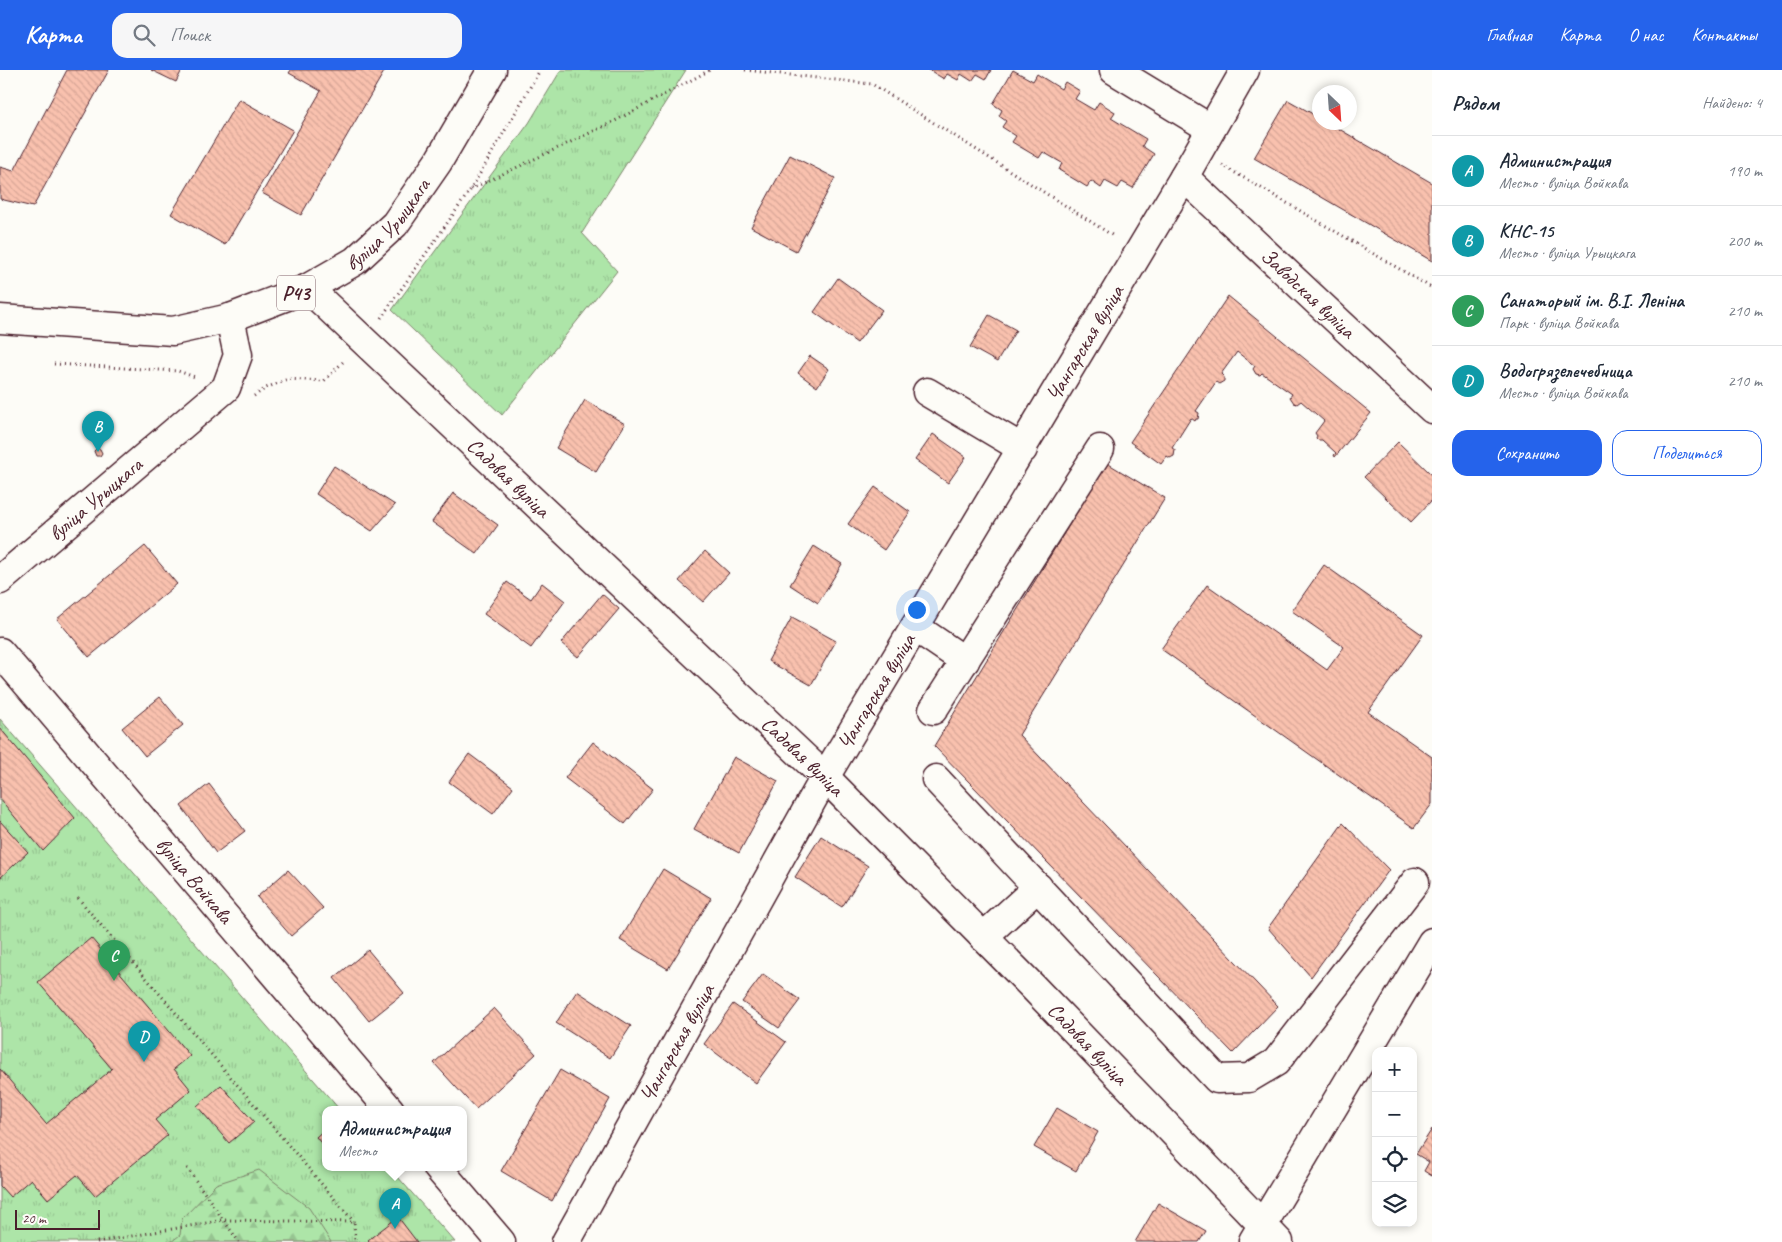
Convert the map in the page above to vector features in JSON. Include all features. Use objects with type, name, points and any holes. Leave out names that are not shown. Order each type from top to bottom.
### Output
[{"type":"street","name":"вуліца Урыцкага","points":[[0,319],[172,331],[230,318],[308,288],[355,262],[395,224],[438,162],[492,70]]},
{"type":"street","points":[[1114,70],[1211,129]]},
{"type":"street","name":"Чангарская вуліца","points":[[566,1242],[825,777],[1023,449],[1245,70]]},
{"type":"street","name":"Заводская вуліца","points":[[1184,177],[1432,409]]},
{"type":"street","name":"Садовая вуліца","points":[[308,288],[825,777],[983,936],[1264,1236]]},
{"type":"street","name":"вуліца Урыцкага","points":[[0,580],[226,388],[238,355],[230,318]]},
{"type":"street","points":[[927,392],[1023,449]]},
{"type":"street","points":[[933,710],[1100,449]]},
{"type":"street","points":[[915,627],[965,661]]},
{"type":"street","name":"вуліца Войкава","points":[[0,652],[387,1106]]},
{"type":"street","points":[[936,779],[1217,1079],[1249,1078],[1276,1062],[1415,882]]},
{"type":"street","points":[[983,936],[1038,888]]},
{"type":"street","points":[[1264,1236],[1432,942]]},
{"type":"street","points":[[441,1171],[502,1242]]},
{"type":"path","points":[[470,189],[613,122],[710,70]]},
{"type":"path","points":[[745,70],[872,84],[1139,252]]},
{"type":"path","points":[[1222,165],[1432,288]]},
{"type":"path","points":[[78,898],[354,1222],[355,1242]]},
{"type":"path","points":[[187,1168],[239,1242]]},
{"type":"path","points":[[97,1242],[224,1220],[354,1222]]},
{"type":"green space","points":[[561,70],[686,70],[582,233],[617,271],[502,415],[392,310],[529,123]]},
{"type":"green space","points":[[0,719],[337,1106],[322,1106],[322,1171],[393,1171],[455,1242],[0,1242]]},
{"type":"green space","points":[[259,1170],[309,1208],[331,1242],[171,1242],[180,1235],[182,1219],[216,1184]]},
{"type":"building","points":[[67,70],[109,70],[33,207],[0,199],[0,167],[14,171]]},
{"type":"building","points":[[151,70],[182,70],[176,82]]},
{"type":"building","points":[[291,70],[385,70],[301,215],[262,193],[321,91],[289,73]]},
{"type":"building","points":[[929,70],[991,70],[986,79],[977,74],[972,81],[961,74],[958,80],[947,74],[944,79]]},
{"type":"building","points":[[1013,70],[1033,81],[1037,74],[1061,89],[1065,82],[1080,91],[1075,99],[1094,110],[1099,102],[1115,112],[1111,118],[1146,139],[1142,146],[1154,154],[1133,188],[1122,182],[1118,188],[1105,181],[1101,188],[1091,181],[1087,187],[1059,170],[1062,163],[1043,152],[1039,158],[1012,142],[1016,136],[1002,127],[1006,121],[999,116],[1002,110],[993,104]]},
{"type":"building","points":[[239,99],[293,130],[225,245],[171,214]]},
{"type":"building","points":[[1288,100],[1312,114],[1312,130],[1341,130],[1432,183],[1432,261],[1254,158]]},
{"type":"building","points":[[790,155],[835,178],[796,251],[751,227]]},
{"type":"building","points":[[838,278],[882,310],[857,343],[814,312]]},
{"type":"building","points":[[1228,296],[1371,413],[1335,457],[1336,453],[1322,440],[1316,438],[1315,433],[1324,421],[1301,401],[1297,404],[1294,403],[1290,397],[1292,394],[1262,373],[1260,375],[1256,374],[1253,369],[1255,366],[1237,352],[1221,374],[1224,377],[1224,381],[1219,384],[1216,382],[1196,411],[1199,413],[1198,419],[1195,421],[1191,418],[1172,448],[1175,450],[1174,456],[1170,458],[1167,456],[1161,464],[1130,442]]},
{"type":"building","points":[[989,315],[1016,330],[997,362],[970,347]]},
{"type":"building","points":[[810,356],[829,369],[817,387],[798,373]]},
{"type":"building","points":[[585,400],[625,424],[596,472],[556,448]]},
{"type":"building","points":[[933,434],[966,457],[948,483],[915,460]]},
{"type":"building","points":[[1398,442],[1432,475],[1432,500],[1411,522],[1364,477]]},
{"type":"building","points":[[97,448],[102,453],[100,456],[96,456],[94,451]]},
{"type":"building","points":[[1107,463],[1165,498],[1019,735],[1278,1006],[1233,1053],[934,746]]},
{"type":"building","points":[[334,466],[395,505],[372,531],[316,494]]},
{"type":"building","points":[[875,487],[910,512],[884,550],[848,524]]},
{"type":"building","points":[[453,493],[498,525],[477,554],[432,522]]},
{"type":"building","points":[[145,546],[177,584],[89,657],[57,619]]},
{"type":"building","points":[[814,546],[842,564],[818,603],[790,585]]},
{"type":"building","points":[[705,551],[729,573],[703,602],[679,581]]},
{"type":"building","points":[[1324,565],[1423,635],[1368,712],[1432,757],[1432,804],[1414,828],[1161,649],[1207,585],[1327,670],[1344,647],[1292,611]]},
{"type":"building","points":[[507,582],[531,599],[542,583],[565,601],[531,648],[484,614]]},
{"type":"building","points":[[602,594],[619,609],[578,657],[561,643]]},
{"type":"building","points":[[792,617],[836,641],[811,685],[768,661]]},
{"type":"building","points":[[160,697],[183,725],[145,756],[122,728]]},
{"type":"building","points":[[0,728],[75,818],[43,851],[0,799]]},
{"type":"building","points":[[593,742],[653,789],[625,824],[565,778]]},
{"type":"building","points":[[469,754],[513,787],[493,814],[449,782]]},
{"type":"building","points":[[734,757],[778,781],[739,853],[694,829]]},
{"type":"building","points":[[209,784],[245,831],[216,853],[181,806]]},
{"type":"building","points":[[0,821],[28,852],[0,878]]},
{"type":"building","points":[[1343,823],[1389,870],[1311,977],[1268,928]]},
{"type":"building","points":[[821,836],[868,866],[842,907],[795,877]]},
{"type":"building","points":[[663,869],[711,898],[668,969],[620,940]]},
{"type":"building","points":[[288,870],[323,908],[291,936],[257,897]]},
{"type":"building","points":[[91,938],[190,1056],[174,1069],[191,1090],[155,1120],[168,1135],[95,1196],[77,1175],[48,1199],[31,1179],[10,1197],[0,1186],[0,1069],[46,1124],[112,1069],[38,982]]},
{"type":"building","points":[[368,950],[404,993],[369,1021],[334,978]]},
{"type":"building","points":[[763,974],[800,1000],[779,1028],[742,1002]]},
{"type":"building","points":[[577,991],[631,1026],[610,1058],[556,1023]]},
{"type":"building","points":[[733,1004],[786,1042],[756,1083],[704,1044]]},
{"type":"building","points":[[494,1008],[536,1054],[476,1109],[434,1063]]},
{"type":"building","points":[[560,1070],[610,1099],[552,1201],[501,1171]]},
{"type":"building","points":[[221,1085],[254,1122],[229,1143],[197,1106]]},
{"type":"building","points":[[1057,1108],[1098,1132],[1076,1171],[1034,1147]]},
{"type":"building","points":[[1432,1129],[1432,1176],[1424,1171],[1429,1162],[1417,1155]]},
{"type":"building","points":[[322,1132],[322,1144],[316,1137]]},
{"type":"building","points":[[1158,1203],[1206,1231],[1199,1242],[1135,1242]]},
{"type":"building","points":[[398,1217],[417,1242],[370,1242],[368,1240]]},
{"type":"place","name":"КНС-15","points":[[98,452]]},
{"type":"place","name":"Санаторый ім. В.І. Леніна","points":[[114,981]]},
{"type":"place","name":"Водогрязелечебница","points":[[144,1062]]},
{"type":"place","name":"Администрация","points":[[395,1229]]}]
